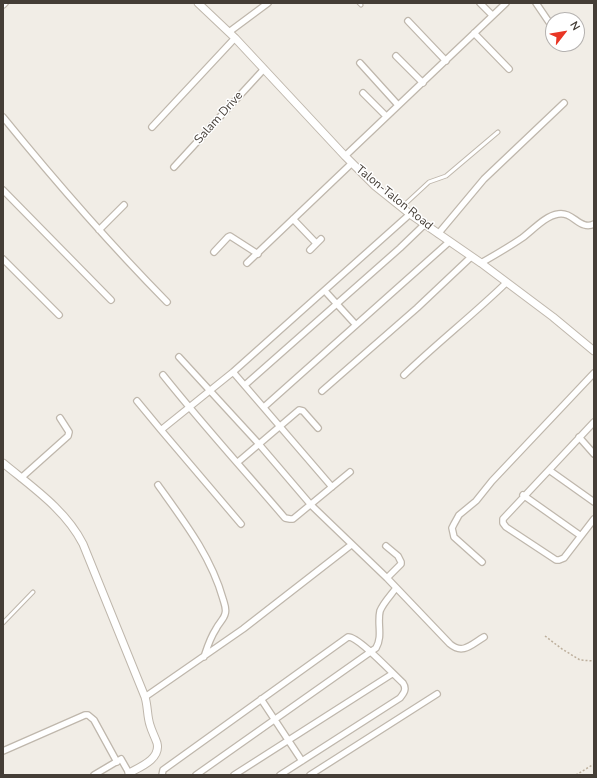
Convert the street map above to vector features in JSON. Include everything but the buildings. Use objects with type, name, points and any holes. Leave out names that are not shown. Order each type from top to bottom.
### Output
[{"type":"street","name":"Talon-Talon Road","points":[[198,3],[235,38],[375,186],[410,214],[553,317],[594,351]]},
{"type":"street","points":[[229,32],[268,3]]},
{"type":"street","points":[[480,3],[492,15]]},
{"type":"street","points":[[345,156],[506,3]]},
{"type":"street","points":[[536,3],[545,16]]},
{"type":"street","points":[[408,21],[446,61]]},
{"type":"street","points":[[474,33],[509,69]]},
{"type":"street","points":[[152,127],[235,38]]},
{"type":"street","points":[[396,56],[423,83]]},
{"type":"street","points":[[360,63],[398,105]]},
{"type":"street","name":"Salam Drive","points":[[174,168],[264,69]]},
{"type":"street","points":[[362,93],[386,116]]},
{"type":"street","points":[[438,234],[484,179],[564,103]]},
{"type":"street","points":[[3,117],[99,230],[166,302]]},
{"type":"street","points":[[247,263],[352,163]]},
{"type":"street","points":[[3,190],[111,300]]},
{"type":"street","points":[[99,230],[124,205]]},
{"type":"street","points":[[161,430],[233,372],[410,214]]},
{"type":"street","points":[[480,263],[522,238],[557,214],[570,216],[583,225],[588,226],[594,224]]},
{"type":"street","points":[[293,219],[316,243]]},
{"type":"street","points":[[245,385],[400,248],[425,224]]},
{"type":"street","points":[[214,252],[230,236],[258,254]]},
{"type":"street","points":[[310,250],[321,239]]},
{"type":"street","points":[[264,407],[449,242]]},
{"type":"street","points":[[322,391],[405,318],[471,257]]},
{"type":"street","points":[[3,259],[59,315]]},
{"type":"street","points":[[404,375],[426,354],[480,308],[506,282]]},
{"type":"street","points":[[325,291],[356,324]]},
{"type":"street","points":[[179,357],[258,443],[311,505],[387,578],[455,648],[467,648],[484,637]]},
{"type":"street","points":[[233,372],[332,487]]},
{"type":"street","points":[[482,562],[454,537],[452,528],[454,524],[459,516],[476,500],[492,480],[594,373]]},
{"type":"street","points":[[163,375],[189,408],[238,462],[285,518],[293,519],[350,472]]},
{"type":"street","points":[[136,401],[241,524]]},
{"type":"street","points":[[238,462],[258,443],[299,410],[303,411],[318,428]]},
{"type":"street","points":[[21,478],[68,436],[68,432],[60,418]]},
{"type":"street","points":[[594,422],[524,495],[503,519],[503,523],[506,527],[556,560],[559,560],[564,558],[594,519]]},
{"type":"street","points":[[579,437],[594,454]]},
{"type":"street","points":[[3,463],[61,513],[77,532],[145,697],[148,717],[158,749],[157,754],[129,774],[121,759],[94,775]]},
{"type":"street","points":[[549,470],[594,502]]},
{"type":"street","points":[[158,485],[198,542],[221,592],[226,613],[212,636],[203,658]]},
{"type":"street","points":[[524,495],[582,536]]},
{"type":"street","points":[[145,697],[243,629],[351,545]]},
{"type":"street","points":[[386,546],[398,556],[401,562],[387,578]]},
{"type":"street","points":[[196,775],[376,648],[381,638],[380,612],[382,606],[396,588]]},
{"type":"street","points":[[162,775],[163,770],[261,699],[348,637],[353,638],[371,652],[404,685],[404,693],[400,698],[280,775]]},
{"type":"street","points":[[234,775],[392,674]]},
{"type":"street","points":[[310,775],[437,694]]},
{"type":"street","points":[[261,699],[302,761]]},
{"type":"street","points":[[3,752],[30,738],[88,715],[94,720],[117,762]]},
{"type":"lane","points":[[402,207],[429,182],[446,176],[498,132]]},
{"type":"lane","points":[[3,623],[33,592]]},
{"type":"path","points":[[545,636],[580,660],[594,662]]},
{"type":"path","points":[[576,775],[594,764]]}]
